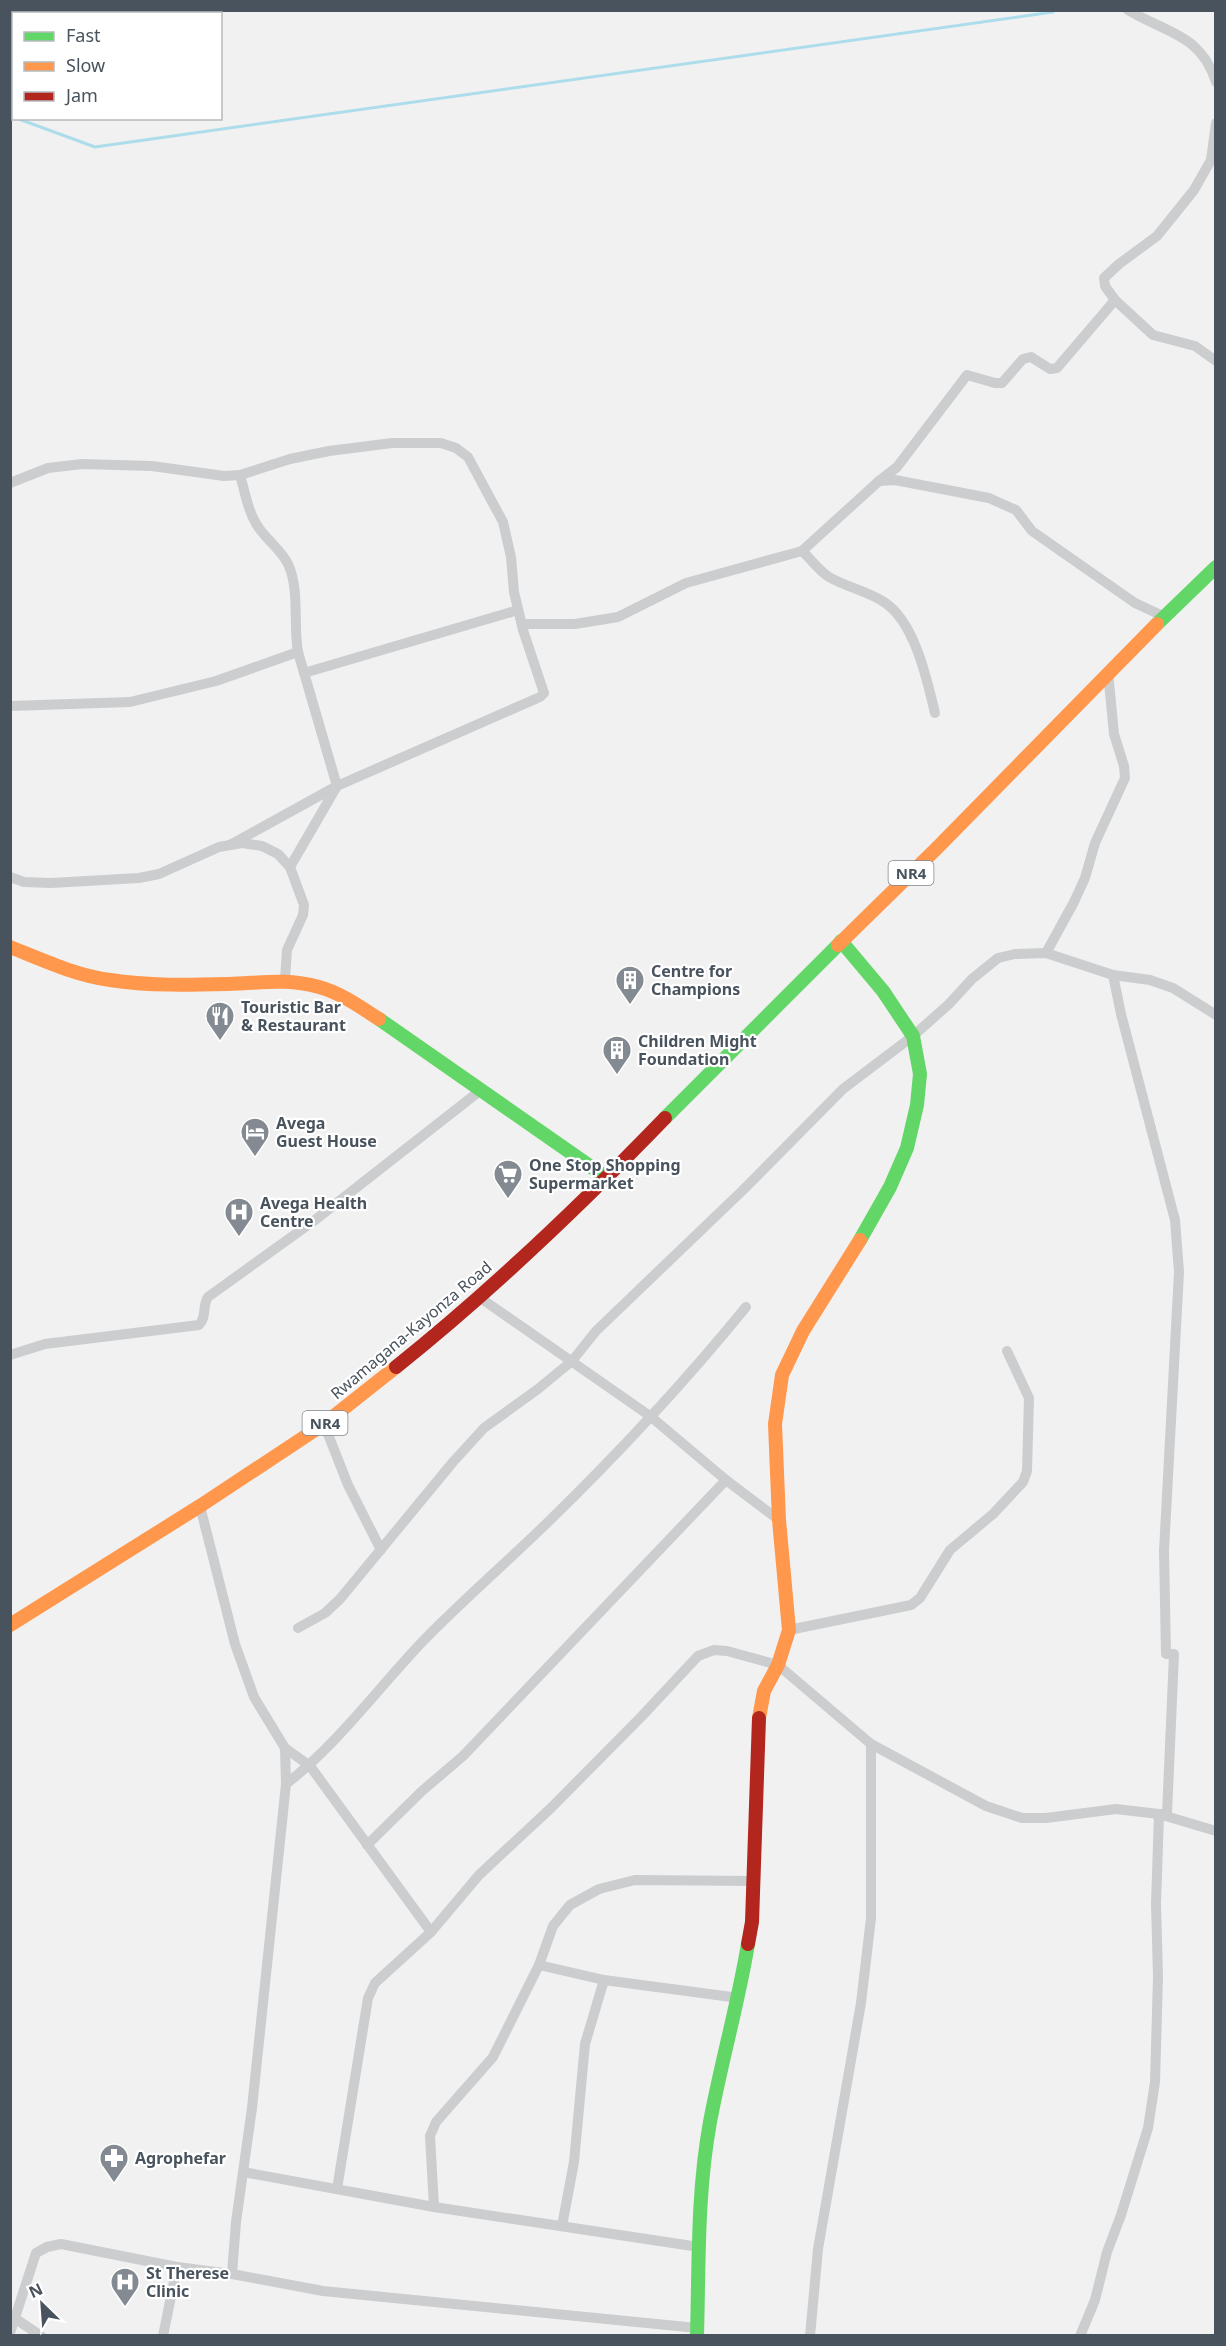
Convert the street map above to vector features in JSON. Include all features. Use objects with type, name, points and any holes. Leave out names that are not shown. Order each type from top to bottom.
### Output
[{"type":"main road","name":"NR4","points":[[607,1178],[743,1038],[937,848],[1108,672],[1215,567]]},
{"type":"main road","points":[[697,2332],[700,2197],[710,2123],[739,1998],[752,1922],[759,1708],[764,1690],[778,1665],[789,1630],[779,1520],[775,1424],[782,1375],[803,1331],[851,1257],[890,1187],[907,1148],[917,1105],[920,1074],[913,1036],[883,991],[842,941]]},
{"type":"main road","points":[[10,947],[71,972],[110,980],[163,984],[229,984],[285,980],[320,987],[341,995],[403,1034],[607,1178]]},
{"type":"main road","name":"Rwamagana-Kayonza Road","points":[[10,1625],[200,1506],[324,1424],[479,1296],[607,1178]]},
{"type":"street","points":[[1128,10],[1186,40],[1211,56],[1210,64],[1215,82]]},
{"type":"street","points":[[1215,123],[1211,167],[1157,236],[1104,278],[1105,286],[1115,300],[1153,335],[1195,346],[1215,361]]},
{"type":"street","points":[[522,624],[575,624],[618,617],[686,584],[802,551],[879,481],[897,468],[967,375],[995,383],[1002,382],[1023,359],[1031,357],[1050,369],[1057,368],[1115,300]]},
{"type":"street","points":[[10,483],[48,468],[82,464],[152,466],[224,476],[240,475],[290,459],[328,451],[392,443],[441,442],[456,448],[468,457],[503,522],[511,557],[518,610],[544,693],[540,697],[337,786],[230,845]]},
{"type":"street","points":[[240,475],[257,526],[288,563],[293,583],[295,637],[298,652],[337,786],[290,867]]},
{"type":"street","points":[[879,481],[895,480],[989,498],[1016,510],[1032,531],[1135,603],[1165,616]]},
{"type":"street","points":[[802,551],[827,576],[884,602],[897,614],[906,626],[916,650],[927,680],[935,713]]},
{"type":"street","points":[[304,673],[518,610]]},
{"type":"street","points":[[10,706],[130,702],[216,681],[298,652]]},
{"type":"street","points":[[1046,953],[1078,894],[1095,843],[1125,778],[1124,766],[1114,734],[1108,672]]},
{"type":"street","points":[[10,877],[24,882],[51,884],[139,878],[159,874],[219,847],[242,843],[262,846],[278,854],[290,867],[304,904],[303,915],[287,950],[285,980]]},
{"type":"street","points":[[298,1628],[325,1613],[340,1599],[453,1462],[484,1428],[572,1361],[596,1331],[742,1191],[843,1089],[913,1036],[949,1004],[972,979],[998,958],[1015,954],[1046,953],[1113,975],[1150,981],[1173,988],[1215,1016]]},
{"type":"street","points":[[337,2189],[368,1998],[375,1983],[431,1932],[479,1875],[551,1808],[698,1656],[714,1650],[727,1651],[778,1665],[871,1744],[986,1806],[1022,1818],[1046,1818],[1116,1809],[1167,1814],[1174,1654],[1166,1654],[1164,1551],[1179,1272],[1175,1220],[1121,1014],[1113,975]]},
{"type":"street","points":[[10,1355],[45,1344],[199,1325],[203,1321],[205,1302],[208,1297],[315,1220],[481,1090]]},
{"type":"street","points":[[479,1296],[650,1416],[726,1480],[779,1520]]},
{"type":"street","points":[[286,1784],[310,1766],[425,1639],[547,1523],[699,1364],[746,1307]]},
{"type":"street","points":[[789,1630],[911,1605],[921,1598],[950,1550],[993,1515],[1023,1482],[1029,1461],[1029,1398],[1007,1351]]},
{"type":"street","points":[[324,1424],[348,1485],[381,1550]]},
{"type":"street","points":[[367,1845],[422,1791],[463,1756],[726,1480]]},
{"type":"street","points":[[200,1506],[235,1644],[254,1696],[285,1748],[310,1766],[431,1932]]},
{"type":"street","points":[[810,2336],[818,2249],[861,2002],[871,1918],[871,1744]]},
{"type":"street","points":[[232,2274],[286,1784],[285,1748]]},
{"type":"street","points":[[1159,1814],[1215,1831]]},
{"type":"street","points":[[1080,2336],[1095,2300],[1107,2252],[1122,2215],[1148,2128],[1155,2082],[1159,1814]]},
{"type":"street","points":[[434,2207],[430,2136],[436,2122],[493,2057],[539,1965],[553,1926],[570,1905],[598,1889],[635,1880],[754,1881]]},
{"type":"street","points":[[539,1965],[604,1980],[739,1998]]},
{"type":"street","points":[[562,2226],[574,2162],[585,2044],[604,1980]]},
{"type":"street","points":[[243,2172],[434,2207],[699,2247]]},
{"type":"street","points":[[10,2332],[12,2316],[36,2253],[47,2247],[61,2244],[177,2267],[232,2274],[323,2291],[697,2332]]},
{"type":"street","points":[[163,2336],[177,2267]]},
{"type":"street","points":[[12,2316],[41,2336]]},
{"type":"waterway","points":[[21,120],[95,147],[1053,12]]},
{"type":"traffic: fast","points":[[1157,624],[1216,567]]},
{"type":"traffic: fast","points":[[841,941],[883,991],[913,1036],[920,1074],[917,1105],[907,1148],[890,1187],[860,1240]]},
{"type":"traffic: fast","points":[[665,1118],[838,945]]},
{"type":"traffic: fast","points":[[379,1019],[607,1178]]},
{"type":"traffic: fast","points":[[697,2336],[699,2229],[706,2149],[714,2100],[748,1944]]},
{"type":"traffic: slow","points":[[838,945],[937,848],[1157,624]]},
{"type":"traffic: slow","points":[[10,947],[71,971],[124,982],[184,985],[263,982],[307,984],[335,993],[379,1019]]},
{"type":"traffic: slow","points":[[759,1718],[764,1691],[778,1665],[789,1630],[779,1520],[775,1424],[782,1375],[803,1331],[860,1240]]},
{"type":"traffic: slow","points":[[10,1625],[200,1506],[324,1424],[396,1367]]},
{"type":"traffic: jam","points":[[396,1367],[534,1247],[665,1118]]},
{"type":"traffic: jam","points":[[748,1944],[752,1922],[759,1718]]},
{"type":"place","name":"Centre for Champions","points":[[630,1006]]},
{"type":"place","name":"Touristic Bar & Restaurant","points":[[220,1042]]},
{"type":"place","name":"Children Might Foundation","points":[[617,1076]]},
{"type":"place","name":"Avega Guest House","points":[[255,1158]]},
{"type":"place","name":"One Stop Shopping Supermarket","points":[[508,1200]]},
{"type":"place","name":"Avega Health Centre","points":[[239,1238]]},
{"type":"place","name":"Agrophefar","points":[[114,2184]]},
{"type":"place","name":"St Therese Clinic","points":[[125,2308]]}]
